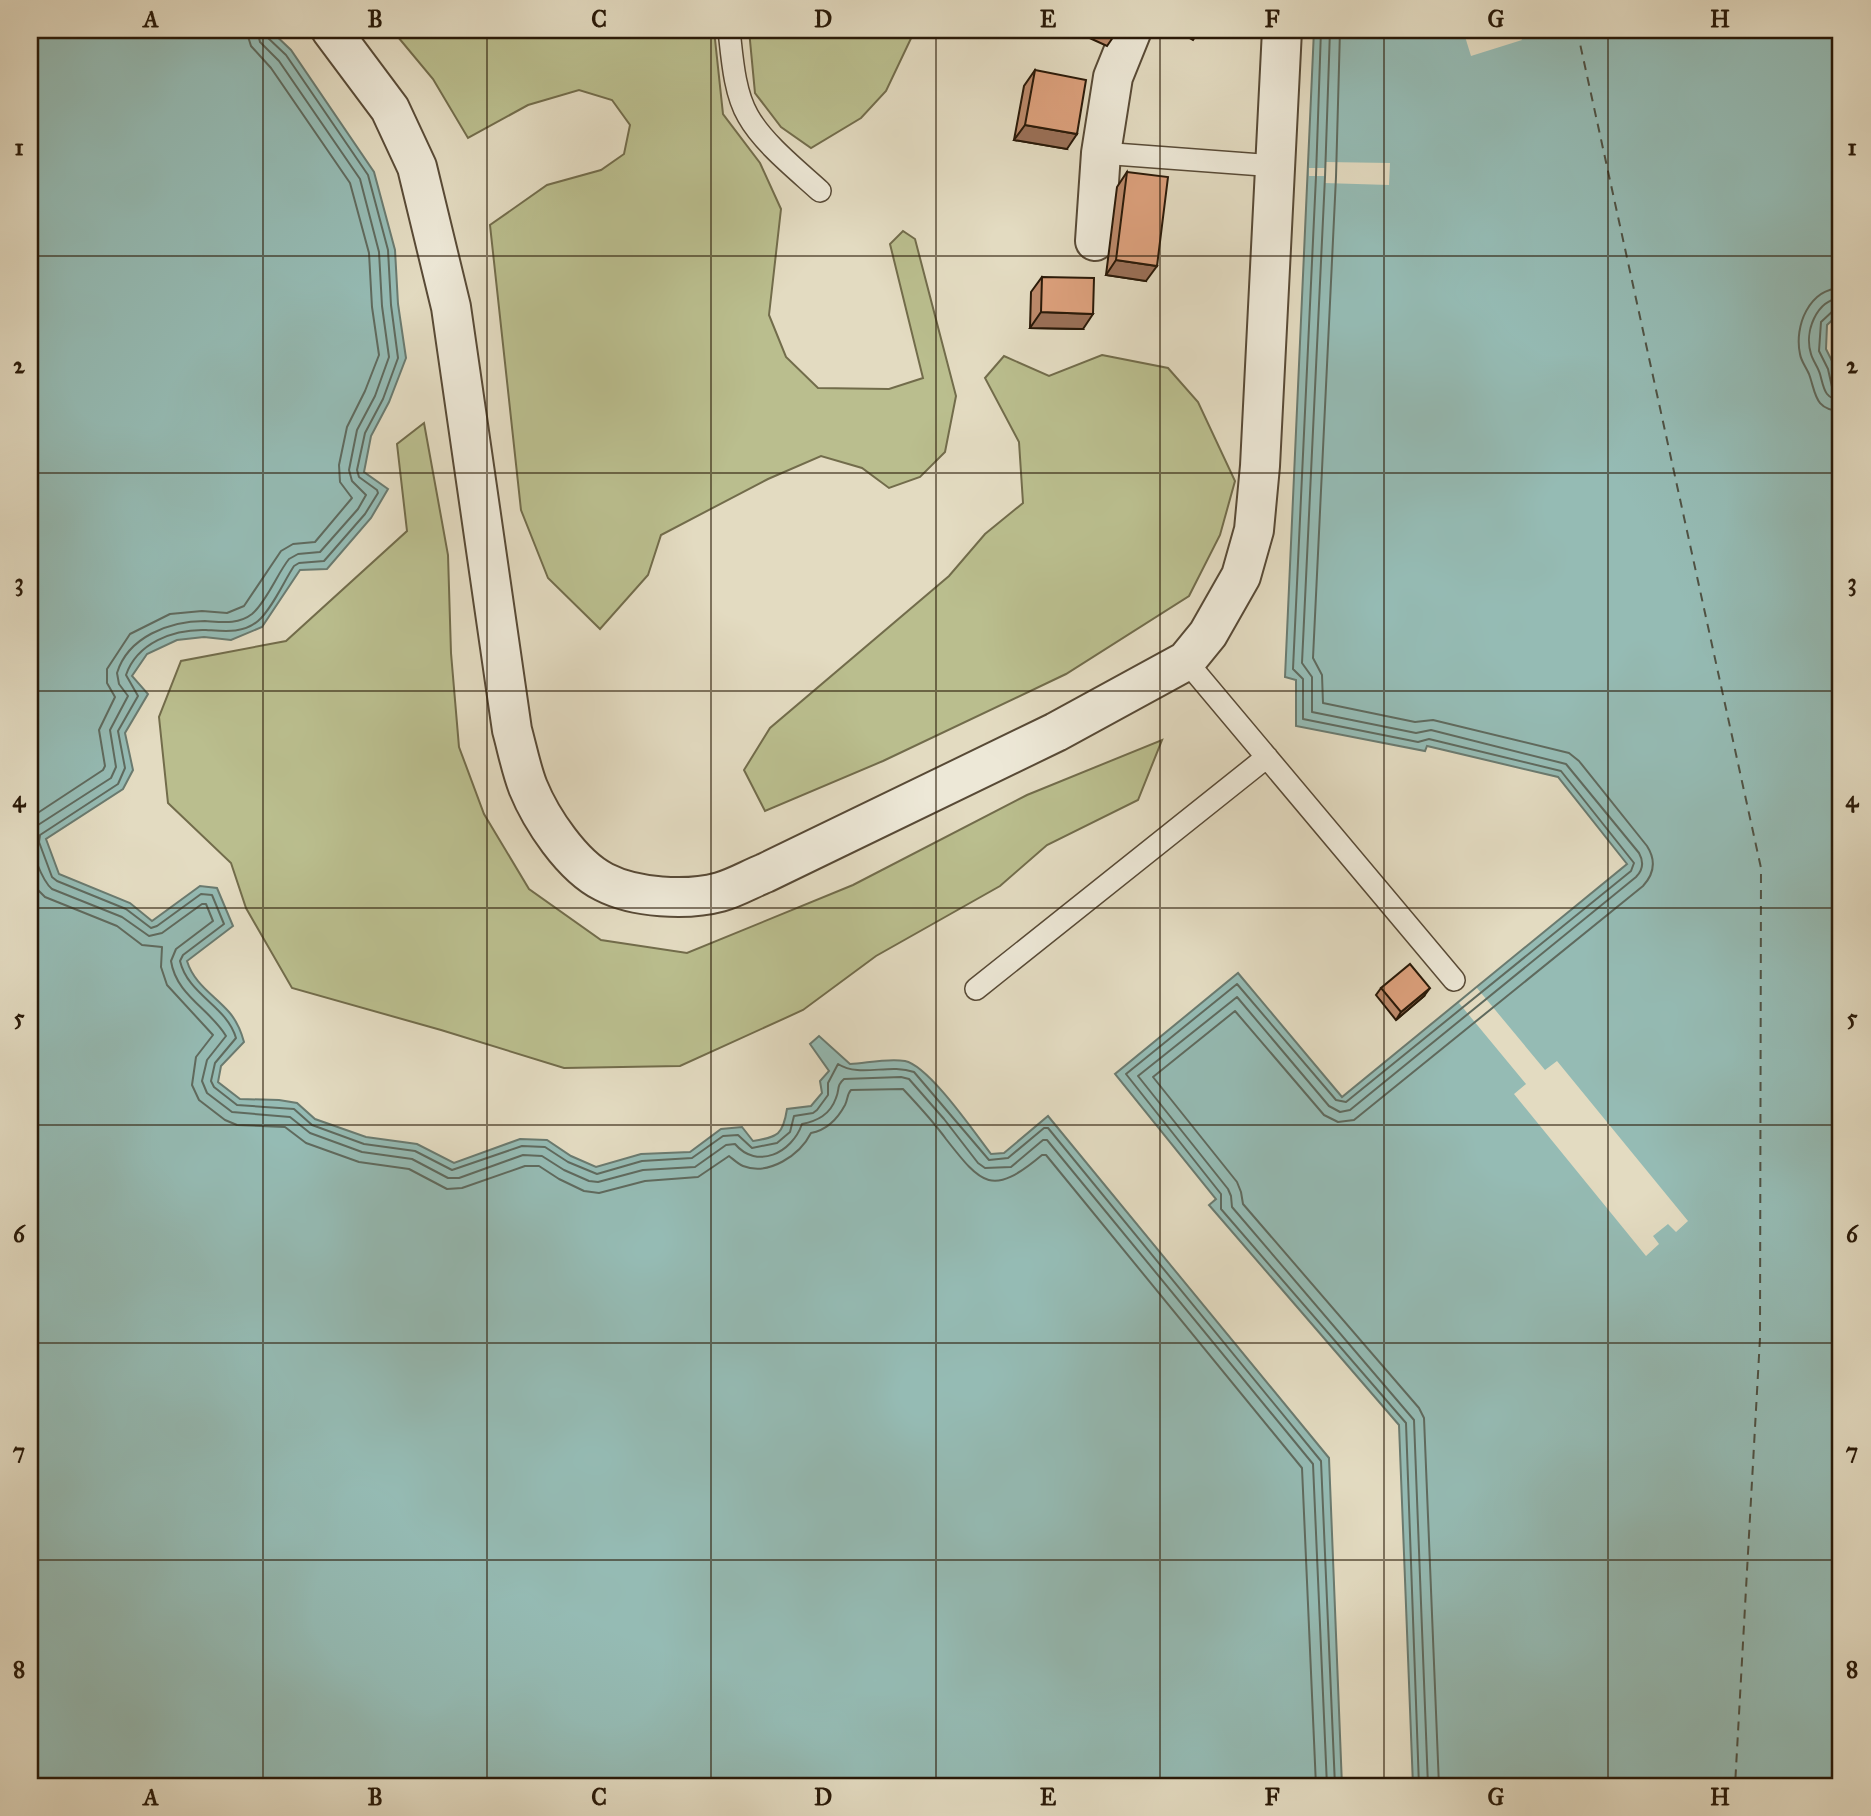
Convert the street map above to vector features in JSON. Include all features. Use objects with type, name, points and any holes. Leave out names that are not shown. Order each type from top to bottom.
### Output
[{"type":"street","points":[[1095,241],[1101,153],[1113,77],[1132,30]]},
{"type":"street","points":[[340,32],[390,110],[417,167],[451,307],[512,730],[528,787],[545,821],[575,860],[604,882],[636,892],[678,898],[720,892],[765,873],[1056,732],[1186,661],[1208,634],[1241,576],[1254,530],[1260,466],[1282,30]]},
{"type":"lane","points":[[729,30],[734,72],[747,115],[779,154],[820,191]]},
{"type":"lane","points":[[1101,153],[1276,166]]},
{"type":"lane","points":[[1186,661],[1454,980]]},
{"type":"lane","points":[[976,989],[1267,757]]},
{"type":"green space","points":[[714,30],[723,114],[760,163],[781,209],[769,315],[786,357],[818,388],[889,389],[923,378],[890,244],[903,231],[915,239],[956,396],[945,452],[920,477],[889,488],[862,468],[821,456],[768,479],[661,535],[648,575],[600,629],[548,578],[521,510],[490,225],[547,185],[601,170],[624,154],[630,125],[612,100],[579,90],[528,105],[468,138],[433,79],[393,31]]},
{"type":"green space","points":[[749,30],[915,30],[886,91],[861,118],[811,148],[781,127],[755,93]]},
{"type":"green space","points":[[1102,355],[1168,368],[1198,402],[1235,481],[1220,535],[1189,596],[1066,674],[883,761],[765,811],[744,770],[770,728],[949,576],[985,534],[1023,503],[1019,442],[985,378],[1004,356],[1049,376]]},
{"type":"green space","points":[[424,423],[448,555],[451,653],[459,747],[484,814],[529,889],[601,940],[687,953],[853,885],[1027,795],[1162,740],[1138,800],[1047,845],[1000,886],[876,956],[803,1010],[680,1066],[564,1068],[292,988],[246,908],[231,863],[168,803],[159,717],[181,661],[286,641],[407,531],[397,444]]},
{"type":"water","points":[[30,30],[270,30],[291,50],[374,172],[395,250],[398,304],[406,358],[389,402],[371,436],[364,472],[388,489],[371,518],[327,569],[300,570],[262,627],[231,640],[204,637],[177,640],[147,654],[132,676],[148,694],[125,733],[133,770],[123,789],[46,839],[59,874],[130,903],[152,921],[200,886],[217,888],[233,926],[187,961],[199,983],[234,1019],[244,1042],[221,1066],[218,1082],[240,1099],[297,1103],[315,1119],[366,1137],[417,1144],[454,1163],[520,1139],[547,1140],[571,1156],[596,1167],[641,1154],[690,1152],[721,1129],[742,1127],[753,1141],[774,1136],[784,1124],[787,1109],[811,1106],[822,1093],[820,1081],[829,1071],[810,1044],[819,1036],[850,1064],[892,1060],[905,1061],[915,1066],[951,1101],[991,1154],[1004,1153],[1048,1116],[1329,1458],[1342,1786],[30,1786]]},
{"type":"water","points":[[1314,30],[1841,30],[1841,312],[1827,325],[1826,349],[1835,367],[1841,392],[1841,1786],[1413,1786],[1399,1425],[1209,1205],[1216,1199],[1115,1074],[1238,973],[1342,1097],[1627,864],[1558,777],[1427,746],[1425,751],[1296,726],[1296,680],[1285,677]]},
{"type":"pier","points":[[1463,30],[1518,30],[1522,40],[1471,56]]},
{"type":"pier","points":[[1326,162],[1390,163],[1389,185],[1324,183],[1324,176],[1309,176],[1309,168],[1326,168]]},
{"type":"pier","points":[[1477,988],[1545,1070],[1557,1061],[1688,1221],[1676,1232],[1668,1224],[1653,1236],[1659,1244],[1646,1256],[1514,1094],[1526,1084],[1459,1003]]},
{"type":"building","points":[[1035,70],[1086,80],[1077,134],[1025,125]]},
{"type":"building","points":[[1127,172],[1168,177],[1157,266],[1116,260]]},
{"type":"building","points":[[1042,277],[1094,278],[1093,314],[1041,312]]},
{"type":"building","points":[[1410,964],[1430,988],[1401,1012],[1381,988]]},
{"type":"ferry route","points":[[1577,30],[1761,868],[1760,1338],[1735,1786]]}]
